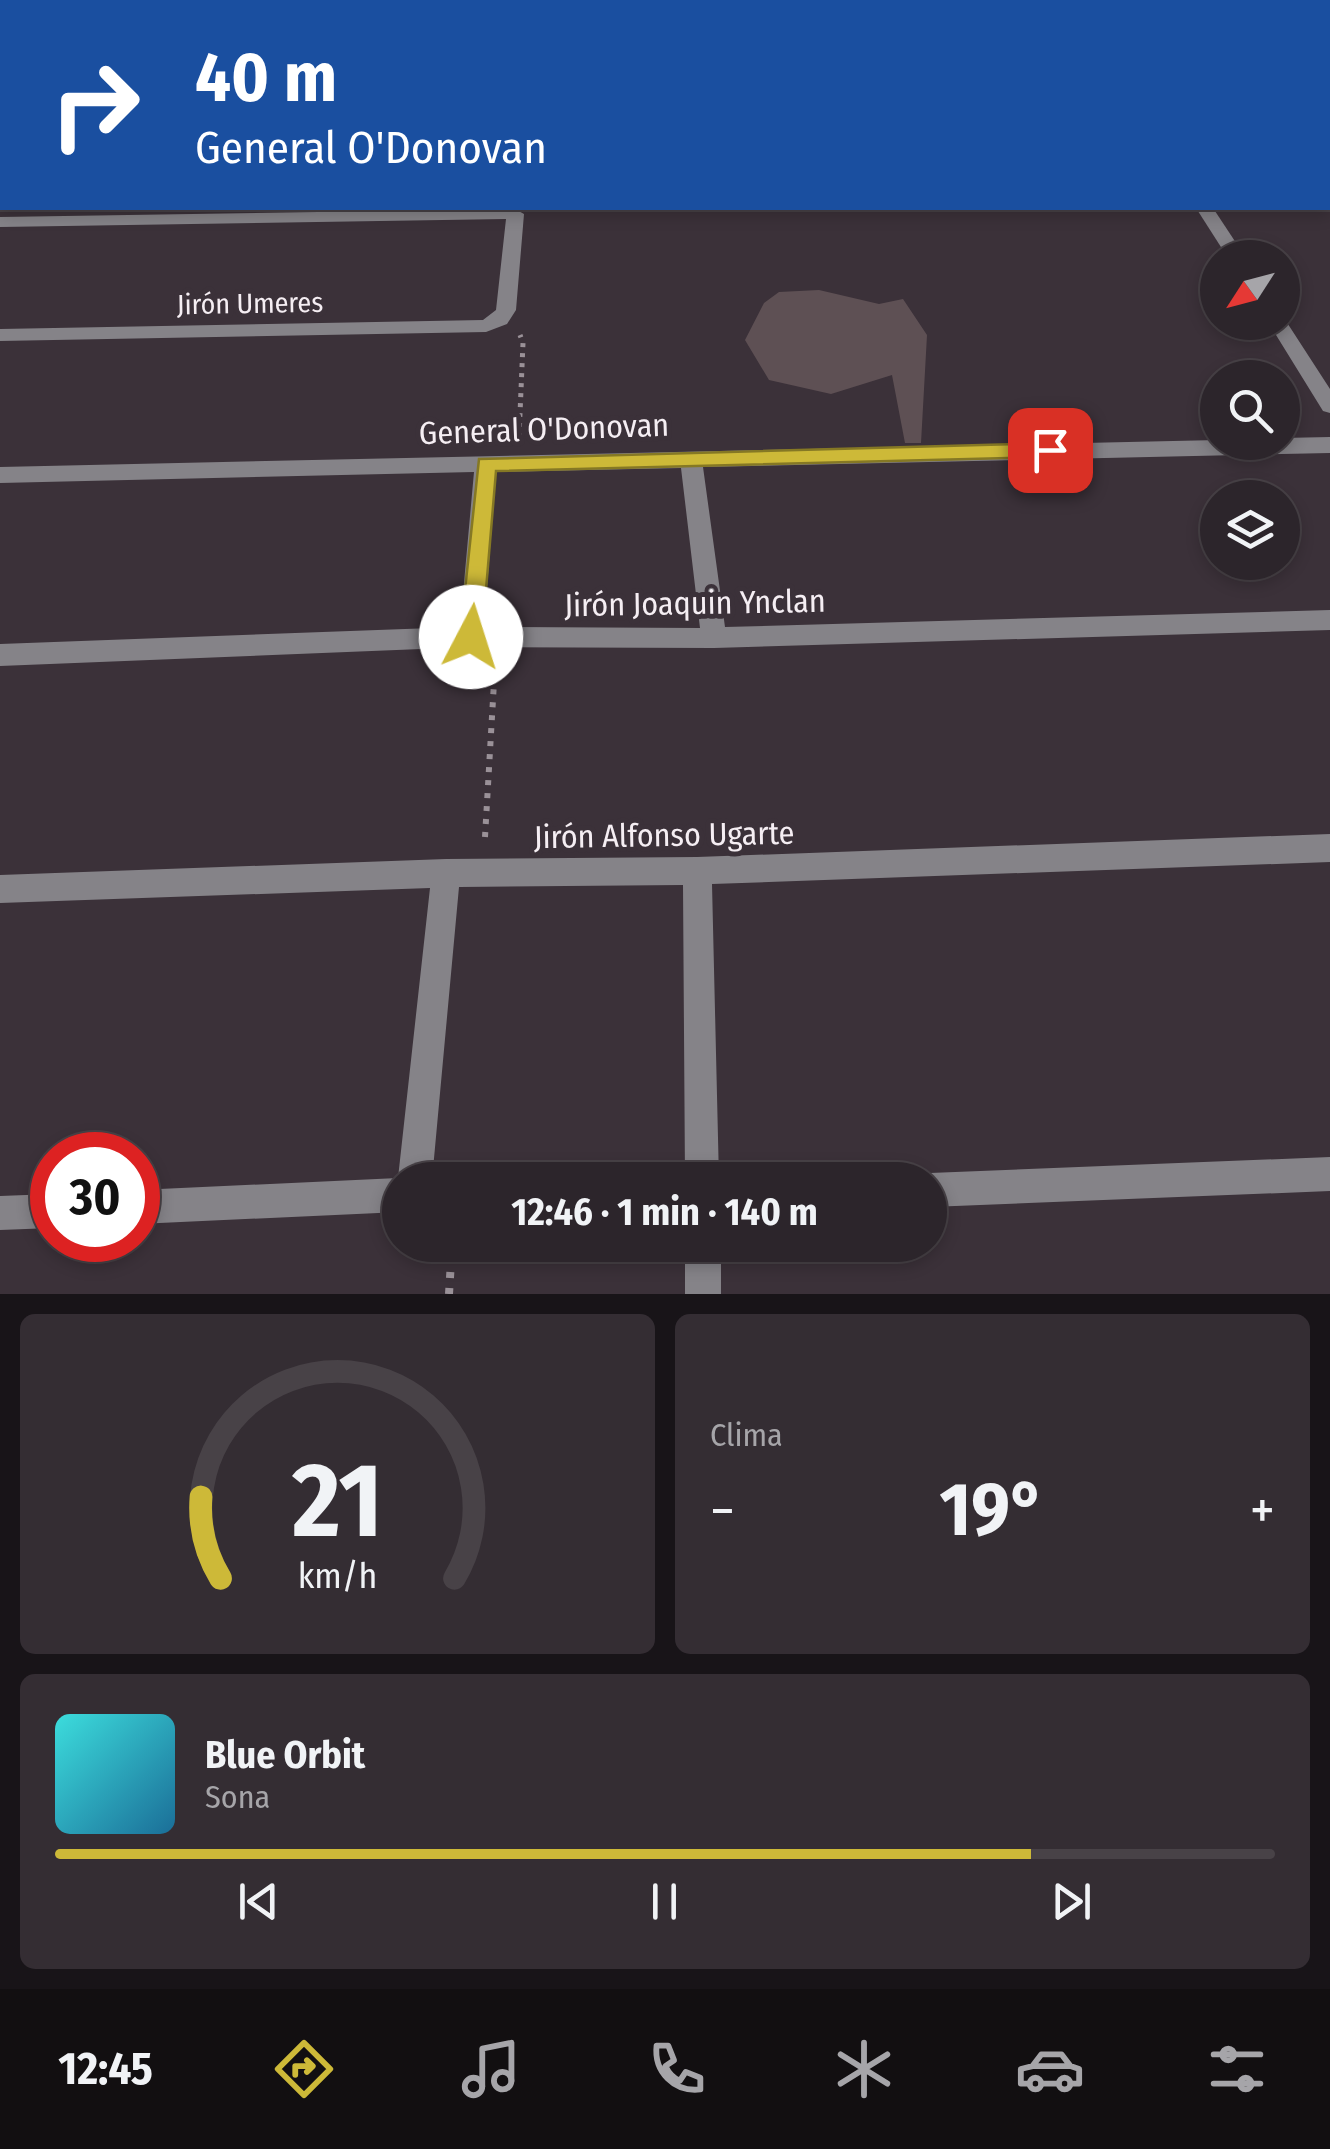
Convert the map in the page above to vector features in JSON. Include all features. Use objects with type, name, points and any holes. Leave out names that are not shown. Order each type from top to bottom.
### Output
[{"type":"street","points":[[1206,210],[1225,240]]},
{"type":"street","points":[[0,222],[519,211],[506,310],[500,320]]},
{"type":"street","name":"Jirón Umeres","points":[[0,335],[486,326],[500,320]]},
{"type":"street","points":[[1289,340],[1330,406]]},
{"type":"street","name":"General O'Donovan","points":[[0,475],[1330,444]]},
{"type":"street","points":[[691,456],[714,638]]},
{"type":"street","points":[[484,637],[486,464]]},
{"type":"street","name":"Jirón Joaquin Ynclan","points":[[0,654],[484,637],[714,638],[1330,620]]},
{"type":"street","name":"Jirón Alfonso Ugarte","points":[[0,889],[483,873],[697,871],[1330,848]]},
{"type":"street","points":[[697,871],[702,1162]]},
{"type":"street","points":[[416,1162],[446,874]]},
{"type":"street","points":[[947,1189],[1330,1174]]},
{"type":"street","points":[[160,1206],[382,1196]]},
{"type":"street","points":[[0,1213],[30,1212]]},
{"type":"street","points":[[703,1262],[703,1294]]},
{"type":"path","points":[[500,320],[519,333],[523,344],[518,463]]},
{"type":"path","points":[[483,873],[484,637]]},
{"type":"path","points":[[449,1294],[451,1262]]},
{"type":"building","points":[[819,290],[879,304],[903,299],[927,335],[921,443],[905,443],[892,375],[831,394],[769,380],[745,340],[764,303],[779,292]]},
{"type":"route","points":[[471,637],[486,464],[1050,450]]}]
